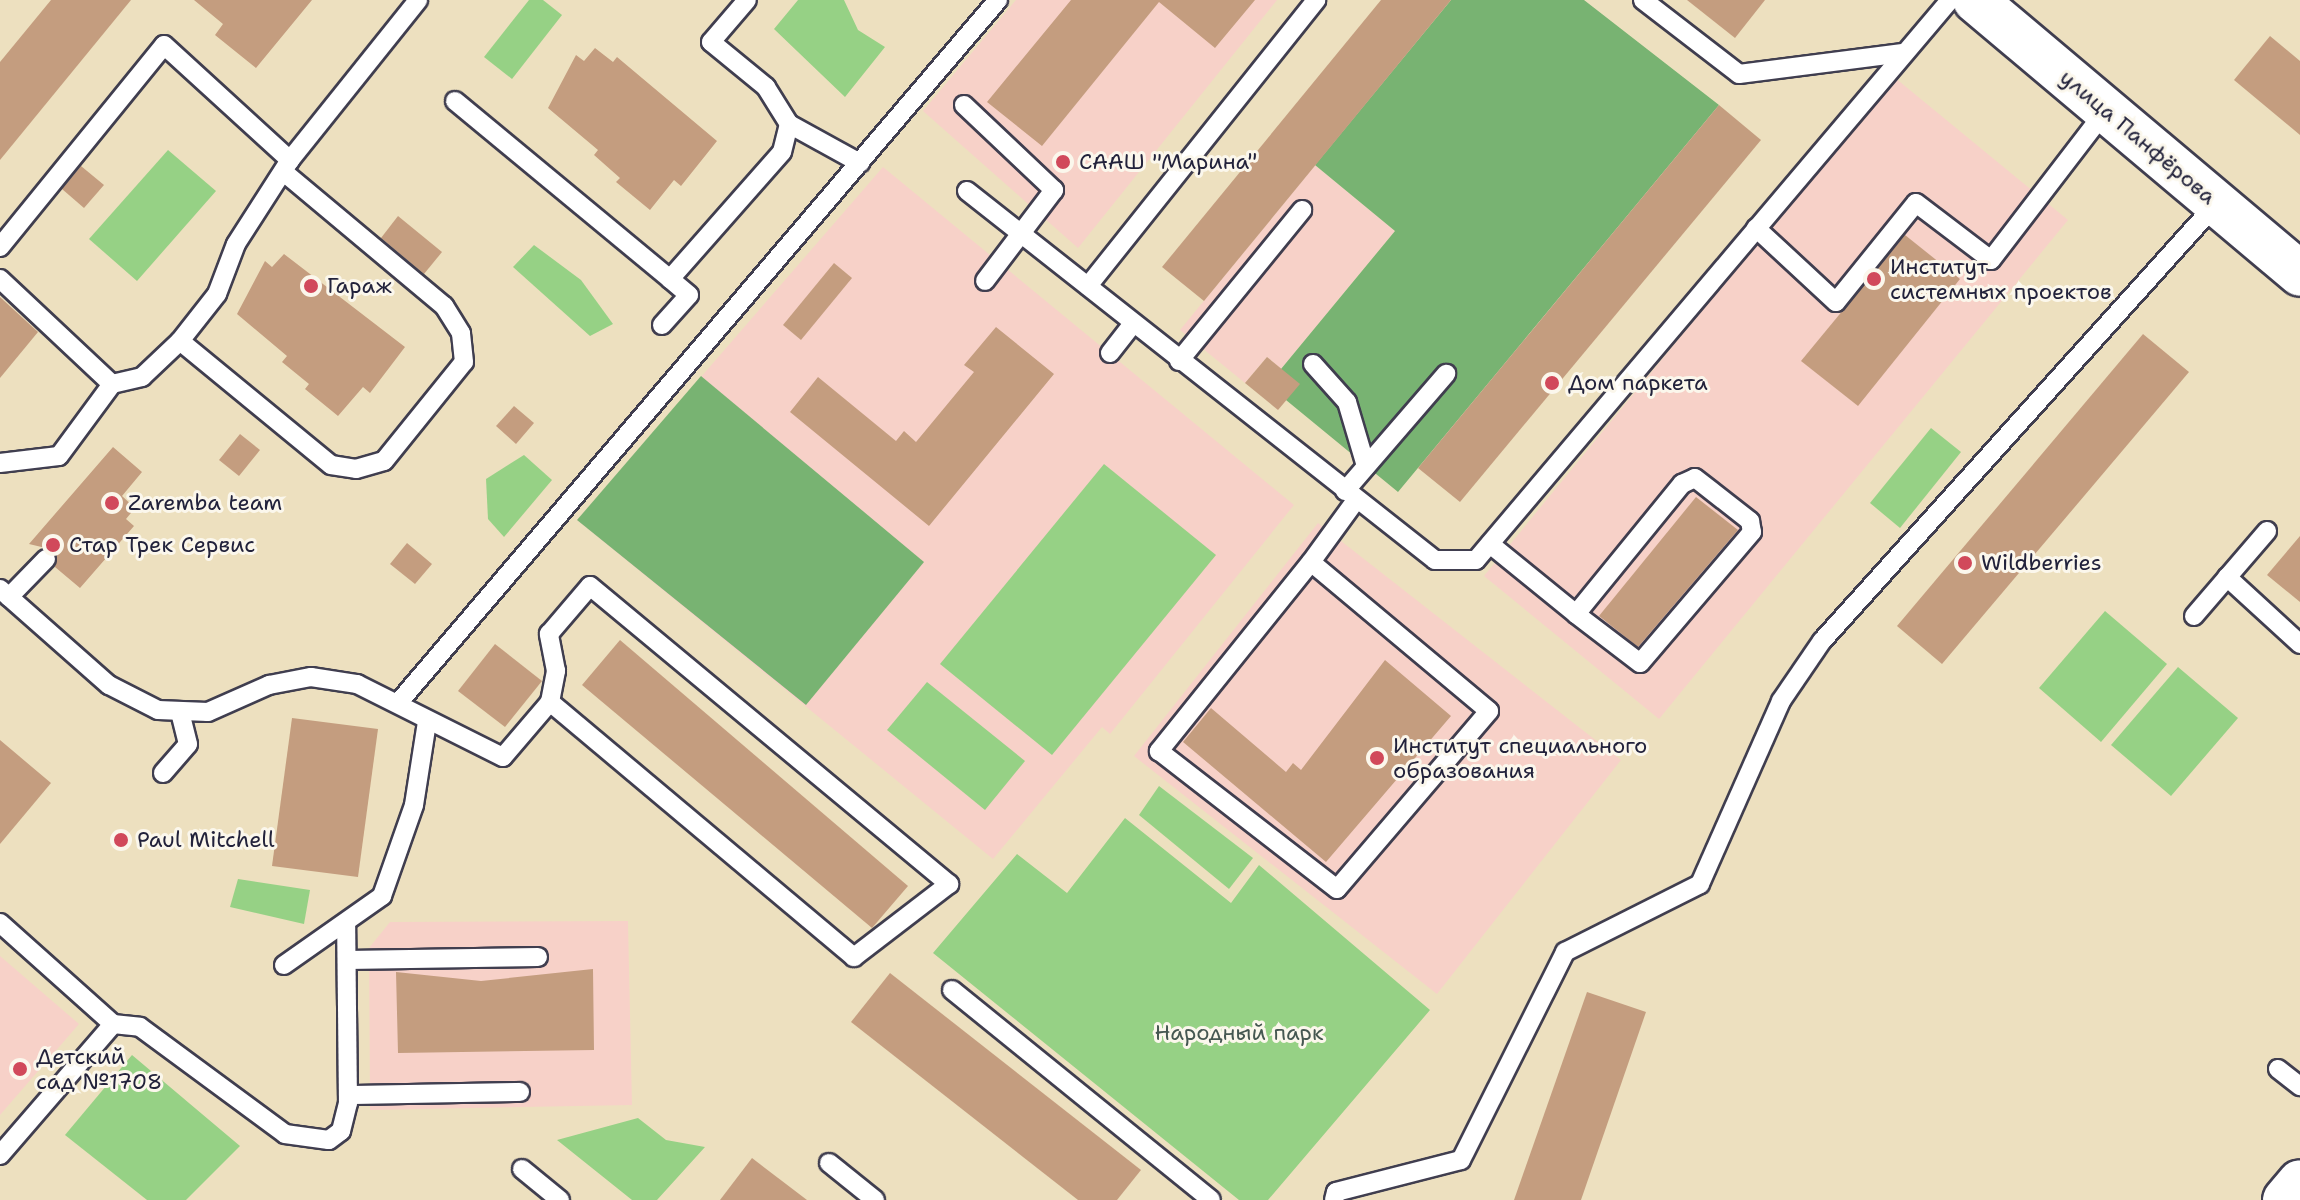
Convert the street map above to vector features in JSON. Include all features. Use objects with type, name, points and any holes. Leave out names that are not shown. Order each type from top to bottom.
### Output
[{"type":"street","name":"улица Панфёрова","points":[[1975,0],[2300,274]]},
{"type":"street","points":[[2285,1200],[2300,1182]]},
{"type":"lane","points":[[0,463],[59,456],[112,384],[142,377],[180,341],[217,294],[236,244],[288,167],[418,0]]},
{"type":"lane","points":[[747,0],[711,42],[766,87],[789,124],[860,163]]},
{"type":"lane","points":[[399,702],[998,0]]},
{"type":"lane","points":[[1088,286],[1316,0]]},
{"type":"lane","points":[[1643,0],[1739,74],[1903,53]]},
{"type":"lane","points":[[967,191],[1435,560],[1476,560],[1950,0]]},
{"type":"lane","points":[[0,247],[164,45],[288,167],[444,306],[461,333],[464,362],[384,461],[356,469],[331,465],[180,341]]},
{"type":"lane","points":[[455,101],[689,295],[662,325]]},
{"type":"lane","points":[[964,105],[1054,190],[985,281]]},
{"type":"lane","points":[[1756,228],[1836,302],[1916,203],[1991,260],[2106,110]]},
{"type":"lane","points":[[670,279],[782,152],[789,124]]},
{"type":"lane","points":[[1334,1200],[1336,1192],[1461,1160],[1565,952],[1700,884],[1781,701],[1822,641],[2217,203]]},
{"type":"lane","points":[[1179,361],[1302,210]]},
{"type":"lane","points":[[0,279],[112,384]]},
{"type":"lane","points":[[1110,353],[1133,324]]},
{"type":"lane","points":[[1313,364],[1347,402],[1366,466]]},
{"type":"lane","points":[[1311,562],[1489,711],[1337,889],[1159,751],[1311,562],[1366,466],[1446,374]]},
{"type":"lane","points":[[1490,544],[1633,661],[1646,662],[1753,527],[1703,483],[1688,479],[1576,614]]},
{"type":"lane","points":[[2194,616],[2267,531]]},
{"type":"lane","points":[[46,559],[4,593],[109,685],[158,710],[208,712],[269,685],[311,677],[357,684],[399,702],[427,722],[503,757],[550,702],[556,671],[549,634],[590,586],[949,884],[854,957],[550,702]]},
{"type":"lane","points":[[2227,577],[2300,644]]},
{"type":"lane","points":[[163,773],[188,744],[180,711]]},
{"type":"lane","points":[[284,965],[346,926],[382,896],[397,869],[427,722]]},
{"type":"lane","points":[[0,923],[113,1024],[140,1027],[285,1134],[329,1140],[347,1118],[349,1095],[346,926]]},
{"type":"lane","points":[[347,960],[538,957]]},
{"type":"lane","points":[[952,990],[1211,1200]]},
{"type":"lane","points":[[2,1147],[113,1024]]},
{"type":"lane","points":[[2278,1069],[2300,1086]]},
{"type":"lane","points":[[349,1095],[520,1092]]},
{"type":"lane","points":[[829,1163],[875,1200]]},
{"type":"lane","points":[[522,1169],[560,1200]]},
{"type":"shaded area","name":"СААШ \"Марина\"","points":[[1016,0],[1277,0],[1078,248],[923,111]]},
{"type":"shaded area","points":[[1894,77],[2068,220],[1659,719],[1484,576]]},
{"type":"shaded area","points":[[1315,165],[1395,231],[1281,369],[1267,357],[1245,383],[1180,330]]},
{"type":"shaded area","points":[[883,167],[1294,505],[1110,734],[1102,727],[993,859],[577,520]]},
{"type":"shaded area","name":"Институт специального образования","points":[[1318,523],[1621,760],[1437,994],[1134,756]]},
{"type":"shaded area","points":[[628,921],[632,1105],[370,1110],[369,948],[390,922]]},
{"type":"shaded area","name":"Детский сад №1708","points":[[0,956],[79,1024],[0,1115]]},
{"type":"green space","points":[[529,0],[543,0],[562,15],[512,79],[484,57]]},
{"type":"green space","points":[[798,0],[844,0],[858,30],[885,47],[845,97],[774,29]]},
{"type":"green space","points":[[1451,0],[1584,0],[1719,105],[1398,492],[1286,400],[1281,369],[1395,231],[1315,165]]},
{"type":"green space","points":[[168,150],[216,191],[137,281],[89,239]]},
{"type":"green space","points":[[534,245],[581,280],[613,324],[590,336],[513,267]]},
{"type":"green space","points":[[701,376],[924,562],[806,705],[577,520]]},
{"type":"green space","points":[[1931,428],[1961,452],[1900,528],[1870,503]]},
{"type":"green space","points":[[524,455],[552,480],[504,537],[488,519],[486,479]]},
{"type":"green space","points":[[1104,464],[1216,555],[1052,755],[940,664]]},
{"type":"green space","points":[[2105,611],[2167,664],[2101,742],[2039,688]]},
{"type":"green space","points":[[2178,667],[2238,718],[2171,796],[2111,745]]},
{"type":"green space","points":[[927,682],[1025,761],[985,810],[887,730]]},
{"type":"green space","points":[[1159,786],[1253,858],[1229,889],[1139,815]]},
{"type":"green space","name":"Народный парк","points":[[1125,818],[1231,903],[1259,865],[1430,1010],[1268,1200],[1239,1200],[933,953],[1017,854],[1067,893]]},
{"type":"green space","points":[[238,879],[310,890],[304,924],[230,907]]},
{"type":"green space","points":[[132,1055],[240,1146],[186,1200],[147,1200],[65,1135]]},
{"type":"green space","points":[[638,1118],[666,1140],[705,1147],[657,1200],[632,1200],[557,1140]]},
{"type":"building","points":[[51,0],[131,0],[0,160],[0,62]]},
{"type":"building","points":[[194,0],[312,0],[256,68],[215,35],[223,24]]},
{"type":"building","points":[[1071,0],[1255,0],[1215,48],[1159,2],[1042,146],[987,102]]},
{"type":"building","points":[[1381,0],[1451,0],[1204,301],[1162,267]]},
{"type":"building","points":[[1687,0],[1765,0],[1735,38]]},
{"type":"building","points":[[2270,36],[2300,61],[2300,135],[2234,80]]},
{"type":"building","points":[[595,48],[613,62],[617,57],[717,141],[681,186],[674,180],[650,210],[616,182],[620,178],[594,155],[598,150],[548,108],[576,55],[584,61]]},
{"type":"building","points":[[1719,105],[1761,140],[1460,502],[1418,468]]},
{"type":"building","points":[[81,166],[104,185],[84,208],[62,189]]},
{"type":"building","points":[[398,216],[442,252],[424,274],[381,238]]},
{"type":"building","points":[[1905,235],[1960,279],[1858,406],[1801,361]]},
{"type":"building","points":[[284,254],[405,347],[370,393],[363,387],[338,416],[305,389],[309,384],[282,362],[287,356],[237,314],[265,261],[272,267]]},
{"type":"building","points":[[834,263],[852,278],[801,340],[783,325]]},
{"type":"building","points":[[0,297],[38,332],[0,378]]},
{"type":"building","points":[[996,327],[1054,374],[929,526],[790,412],[818,377],[896,441],[904,431],[916,442],[974,372],[964,365]]},
{"type":"building","points":[[2143,334],[2189,372],[1942,664],[1897,626]]},
{"type":"building","points":[[1267,357],[1300,384],[1278,410],[1245,383]]},
{"type":"building","points":[[514,406],[534,423],[516,444],[496,426]]},
{"type":"building","points":[[240,434],[260,450],[239,476],[219,460]]},
{"type":"building","points":[[113,447],[142,472],[122,496],[135,508],[126,519],[134,526],[80,588],[55,567],[54,550],[29,544]]},
{"type":"building","points":[[1696,497],[1738,530],[1638,647],[1599,616]]},
{"type":"building","points":[[2300,536],[2300,602],[2267,575]]},
{"type":"building","points":[[407,543],[432,564],[415,584],[390,564]]},
{"type":"building","points":[[620,640],[908,886],[872,928],[582,685]]},
{"type":"building","points":[[495,644],[542,681],[505,727],[458,691]]},
{"type":"building","points":[[1385,660],[1451,716],[1326,862],[1183,742],[1211,708],[1286,772],[1293,763],[1301,770]]},
{"type":"building","points":[[292,718],[378,729],[358,877],[272,866]]},
{"type":"building","points":[[0,740],[51,783],[0,844]]},
{"type":"building","points":[[593,969],[594,1050],[398,1053],[396,972],[481,981]]},
{"type":"building","points":[[890,973],[1141,1170],[1117,1200],[1078,1200],[851,1022]]},
{"type":"building","points":[[1587,992],[1646,1012],[1581,1200],[1514,1200]]},
{"type":"building","points":[[752,1158],[807,1200],[720,1200]]},
{"type":"place","name":"СААШ \"Марина\"","points":[[1063,162]]},
{"type":"place","name":"Институт системных проектов","points":[[1874,279]]},
{"type":"place","name":"Гараж","points":[[311,286]]},
{"type":"place","name":"Дом паркета","points":[[1552,383]]},
{"type":"place","name":"Zaremba team","points":[[112,503]]},
{"type":"place","name":"Стар Трек Сервис","points":[[53,545]]},
{"type":"place","name":"Wildberries","points":[[1965,563]]},
{"type":"place","name":"Институт специального образования","points":[[1377,758]]},
{"type":"place","name":"Paul Mitchell","points":[[121,840]]},
{"type":"place","name":"Детский сад №1708","points":[[20,1069]]}]
